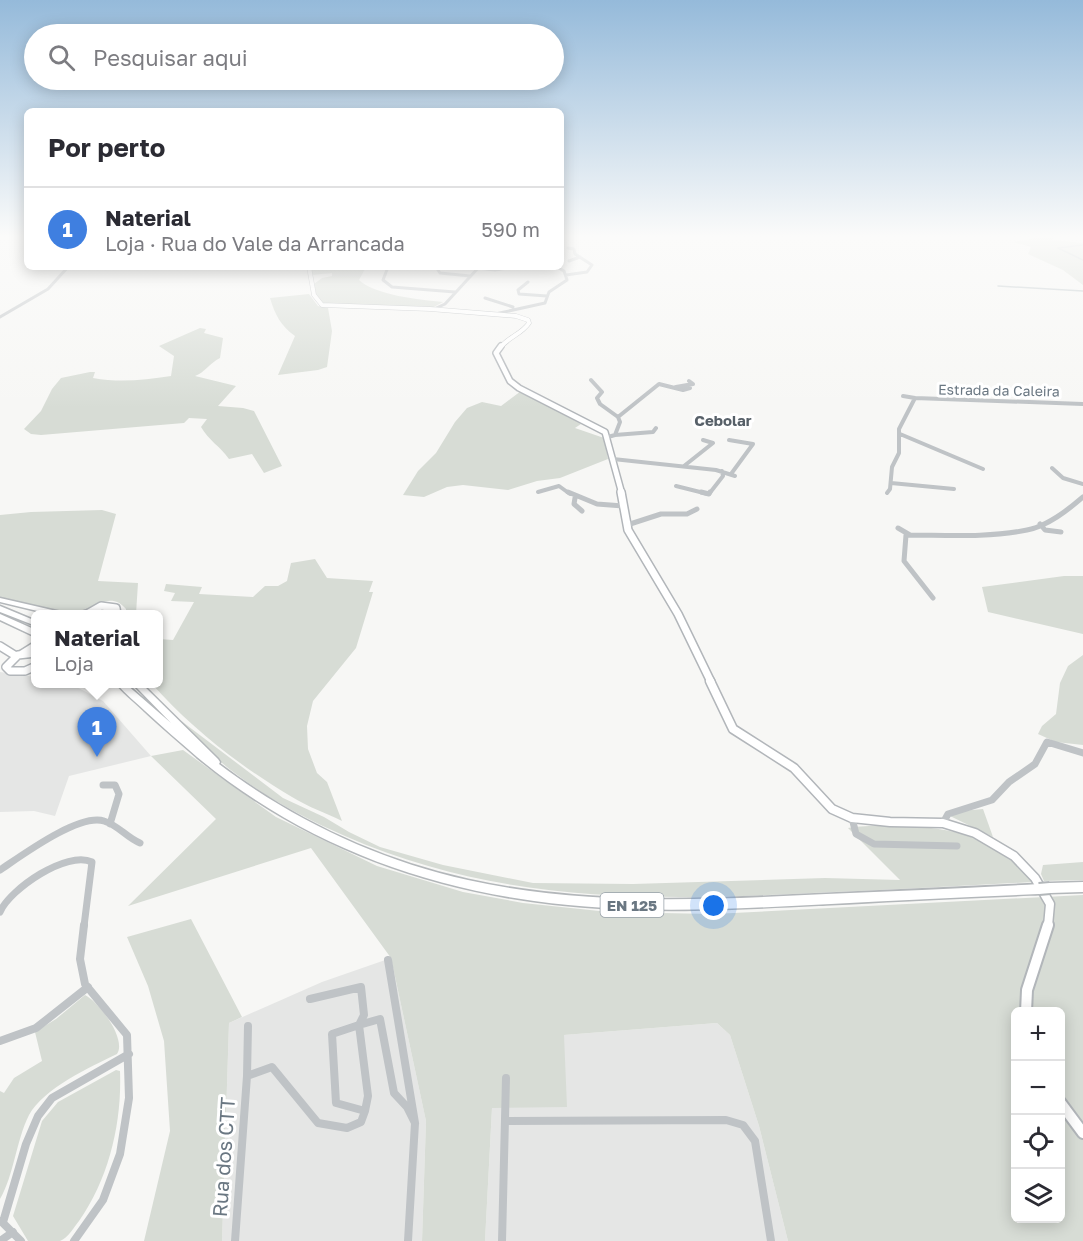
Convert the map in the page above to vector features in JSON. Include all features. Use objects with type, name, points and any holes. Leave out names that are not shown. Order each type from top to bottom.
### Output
[{"type":"main road","points":[[0,600],[39,610]]},
{"type":"main road","points":[[0,608],[31,620]]},
{"type":"main road","points":[[0,616],[31,632]]},
{"type":"main road","points":[[19,654],[31,647]]},
{"type":"main road","points":[[118,688],[168,732],[225,773]]},
{"type":"main road","name":"EN 125","points":[[127,688],[247,790],[307,826],[391,863],[468,885],[548,898],[608,904],[692,906],[1083,887]]},
{"type":"main road","name":"EN 125","points":[[131,688],[225,773]]},
{"type":"main road","points":[[141,688],[225,773]]},
{"type":"street","points":[[0,316],[40,293]]},
{"type":"street","points":[[313,293],[322,306],[493,314],[539,306],[545,303],[547,296],[551,293]]},
{"type":"street","points":[[432,310],[445,304],[454,293]]},
{"type":"street","points":[[519,293],[547,296]]},
{"type":"street","points":[[484,300],[518,308]]},
{"type":"street","points":[[445,304],[444,308],[448,311]]},
{"type":"street","points":[[510,312],[523,317],[529,323],[525,329],[504,342],[496,353],[513,384],[612,436],[653,432],[656,428]]},
{"type":"street","points":[[591,380],[602,392],[597,398],[600,404],[618,417],[620,422],[612,436],[613,459],[627,525],[678,614],[733,729],[794,768],[832,809],[852,818],[890,822],[943,823],[975,833],[997,844],[1026,866],[1044,890],[1050,904],[1050,919],[1027,990],[1026,1007]]},
{"type":"street","points":[[674,387],[693,384],[689,381]]},
{"type":"street","points":[[618,417],[659,384],[683,390],[690,388]]},
{"type":"street","points":[[654,387],[659,391]]},
{"type":"street","name":"Estrada da Caleira","points":[[903,396],[1014,403],[1083,404]]},
{"type":"street","points":[[887,493],[891,483],[892,467],[899,453],[899,429],[915,398]]},
{"type":"street","points":[[900,434],[983,469]]},
{"type":"street","points":[[684,466],[713,443],[703,440]]},
{"type":"street","points":[[613,459],[722,471],[733,475],[753,444],[729,440]]},
{"type":"street","points":[[1052,468],[1063,478],[1083,484]]},
{"type":"street","points":[[676,486],[709,494],[723,477],[722,471]]},
{"type":"street","points":[[891,483],[921,486],[926,483],[954,489]]},
{"type":"street","points":[[538,492],[559,486],[575,498],[609,507],[623,506]]},
{"type":"street","points":[[933,598],[904,561],[906,535],[931,537],[1022,531],[1066,512],[1083,496]]},
{"type":"street","points":[[575,498],[574,504],[582,511]]},
{"type":"street","points":[[627,525],[661,513],[687,514],[697,509]]},
{"type":"street","points":[[1040,524],[1045,530],[1061,532]]},
{"type":"street","points":[[898,528],[911,536]]},
{"type":"street","points":[[94,610],[109,606],[116,610]]},
{"type":"street","points":[[0,646],[19,654],[31,653]]},
{"type":"street","points":[[19,654],[7,664],[10,671],[25,671],[31,668]]},
{"type":"street","points":[[943,823],[948,814],[992,800],[1009,782],[1035,764],[1047,742],[1083,753]]},
{"type":"street","points":[[103,785],[115,785],[119,794],[110,824]]},
{"type":"street","points":[[852,818],[856,834],[874,844],[957,846]]},
{"type":"street","points":[[0,870],[56,836],[87,821],[100,820],[110,824],[130,841],[140,843]]},
{"type":"street","points":[[0,912],[2,903],[15,890],[76,859],[86,859],[92,862],[80,959],[88,987],[127,1035],[129,1098],[120,1154],[103,1200],[74,1241]]},
{"type":"street","points":[[388,960],[415,1123],[408,1241]]},
{"type":"street","points":[[0,1041],[36,1028],[88,987]]},
{"type":"street","points":[[247,1076],[272,1067],[318,1123],[347,1128],[361,1122],[368,1096],[359,1026],[364,1015],[361,987],[310,999]]},
{"type":"street","points":[[365,1111],[336,1103],[332,1034],[380,1019],[394,1093],[407,1107],[415,1123]]},
{"type":"street","name":"Rua dos CTT","points":[[235,1241],[247,1076],[248,1026]]},
{"type":"street","points":[[21,1241],[1,1221],[38,1116],[52,1098],[129,1054]]},
{"type":"street","points":[[502,1241],[506,1078]]},
{"type":"street","points":[[1065,1109],[1083,1133]]},
{"type":"street","points":[[505,1121],[726,1120],[743,1125],[755,1140],[771,1241]]},
{"type":"street","points":[[0,1241],[13,1232]]},
{"type":"shaded area","points":[[387,293],[443,302],[432,308],[324,305],[315,294]]},
{"type":"shaded area","points":[[309,294],[318,306],[328,308],[332,331],[327,367],[278,375],[295,336],[279,320],[270,298]]},
{"type":"shaded area","points":[[200,328],[206,329],[204,333],[223,338],[220,358],[195,376],[236,386],[218,406],[254,411],[282,466],[264,473],[252,454],[229,459],[201,427],[207,419],[189,418],[184,423],[41,435],[31,434],[24,429],[41,411],[52,389],[61,378],[90,372],[95,372],[93,378],[122,381],[171,376],[174,356],[159,346]]},
{"type":"shaded area","points":[[521,391],[581,424],[575,428],[604,438],[608,459],[560,478],[537,481],[508,490],[463,485],[447,487],[424,497],[403,495],[418,471],[436,453],[455,422],[467,408],[482,402],[501,406]]},
{"type":"shaded area","points":[[102,510],[116,514],[98,581],[138,583],[136,610],[126,610],[119,603],[106,601],[85,610],[56,610],[0,597],[0,515]]},
{"type":"shaded area","points":[[315,559],[327,578],[373,581],[369,592],[373,592],[356,648],[313,701],[307,726],[308,749],[317,773],[327,782],[342,821],[298,801],[236,760],[183,716],[156,688],[163,688],[163,639],[173,640],[194,602],[171,601],[175,593],[164,591],[166,584],[202,587],[199,594],[253,597],[265,586],[278,586],[287,581],[291,563]]},
{"type":"shaded area","points":[[1064,576],[1083,576],[1083,634],[988,612],[982,587]]},
{"type":"shaded area","points":[[1083,655],[1083,745],[1056,742],[1038,734],[1042,726],[1056,714],[1060,683],[1068,666]]},
{"type":"shaded area","points":[[0,672],[31,676],[31,688],[79,688],[103,701],[151,756],[69,776],[55,816],[34,811],[0,812]]},
{"type":"shaded area","points":[[180,720],[283,798],[380,847],[443,865],[533,883],[633,884],[825,878],[900,880],[848,828],[862,826],[924,827],[959,833],[991,846],[1005,855],[1033,882],[691,897],[574,893],[517,886],[459,874],[402,858],[310,820],[244,780],[210,752]]},
{"type":"shaded area","points":[[183,750],[276,817],[377,866],[463,892],[523,903],[609,912],[713,914],[1083,895],[1083,1241],[788,1241],[759,1126],[730,1035],[717,1023],[564,1035],[567,1107],[492,1108],[485,1241],[422,1241],[426,1121],[391,958],[311,848],[128,906],[216,819],[151,756]]},
{"type":"shaded area","points":[[983,809],[993,837],[950,816],[961,811]]},
{"type":"shaded area","points":[[1083,862],[1083,880],[1044,881],[1041,874],[1043,865]]},
{"type":"shaded area","points":[[191,919],[242,1017],[229,1023],[222,1241],[144,1241],[170,1131],[164,1041],[148,986],[127,937]]},
{"type":"shaded area","points":[[391,958],[426,1121],[422,1241],[222,1241],[229,1023],[322,982]]},
{"type":"shaded area","points":[[85,995],[104,1013],[115,1031],[119,1047],[117,1054],[68,1079],[36,1105],[25,1125],[9,1179],[0,1199],[0,1091],[4,1093],[14,1078],[42,1061],[35,1032],[56,1019]]},
{"type":"shaded area","points":[[717,1023],[730,1035],[759,1126],[788,1241],[485,1241],[492,1108],[564,1035]]},
{"type":"shaded area","points":[[116,1070],[120,1071],[120,1091],[116,1130],[106,1168],[98,1187],[79,1221],[63,1240],[28,1241],[13,1216],[42,1121],[58,1102]]},
{"type":"place","name":"Naterial","points":[[97,757]]},
{"type":"district","name":"Cebolar","points":[[723,420]]}]
